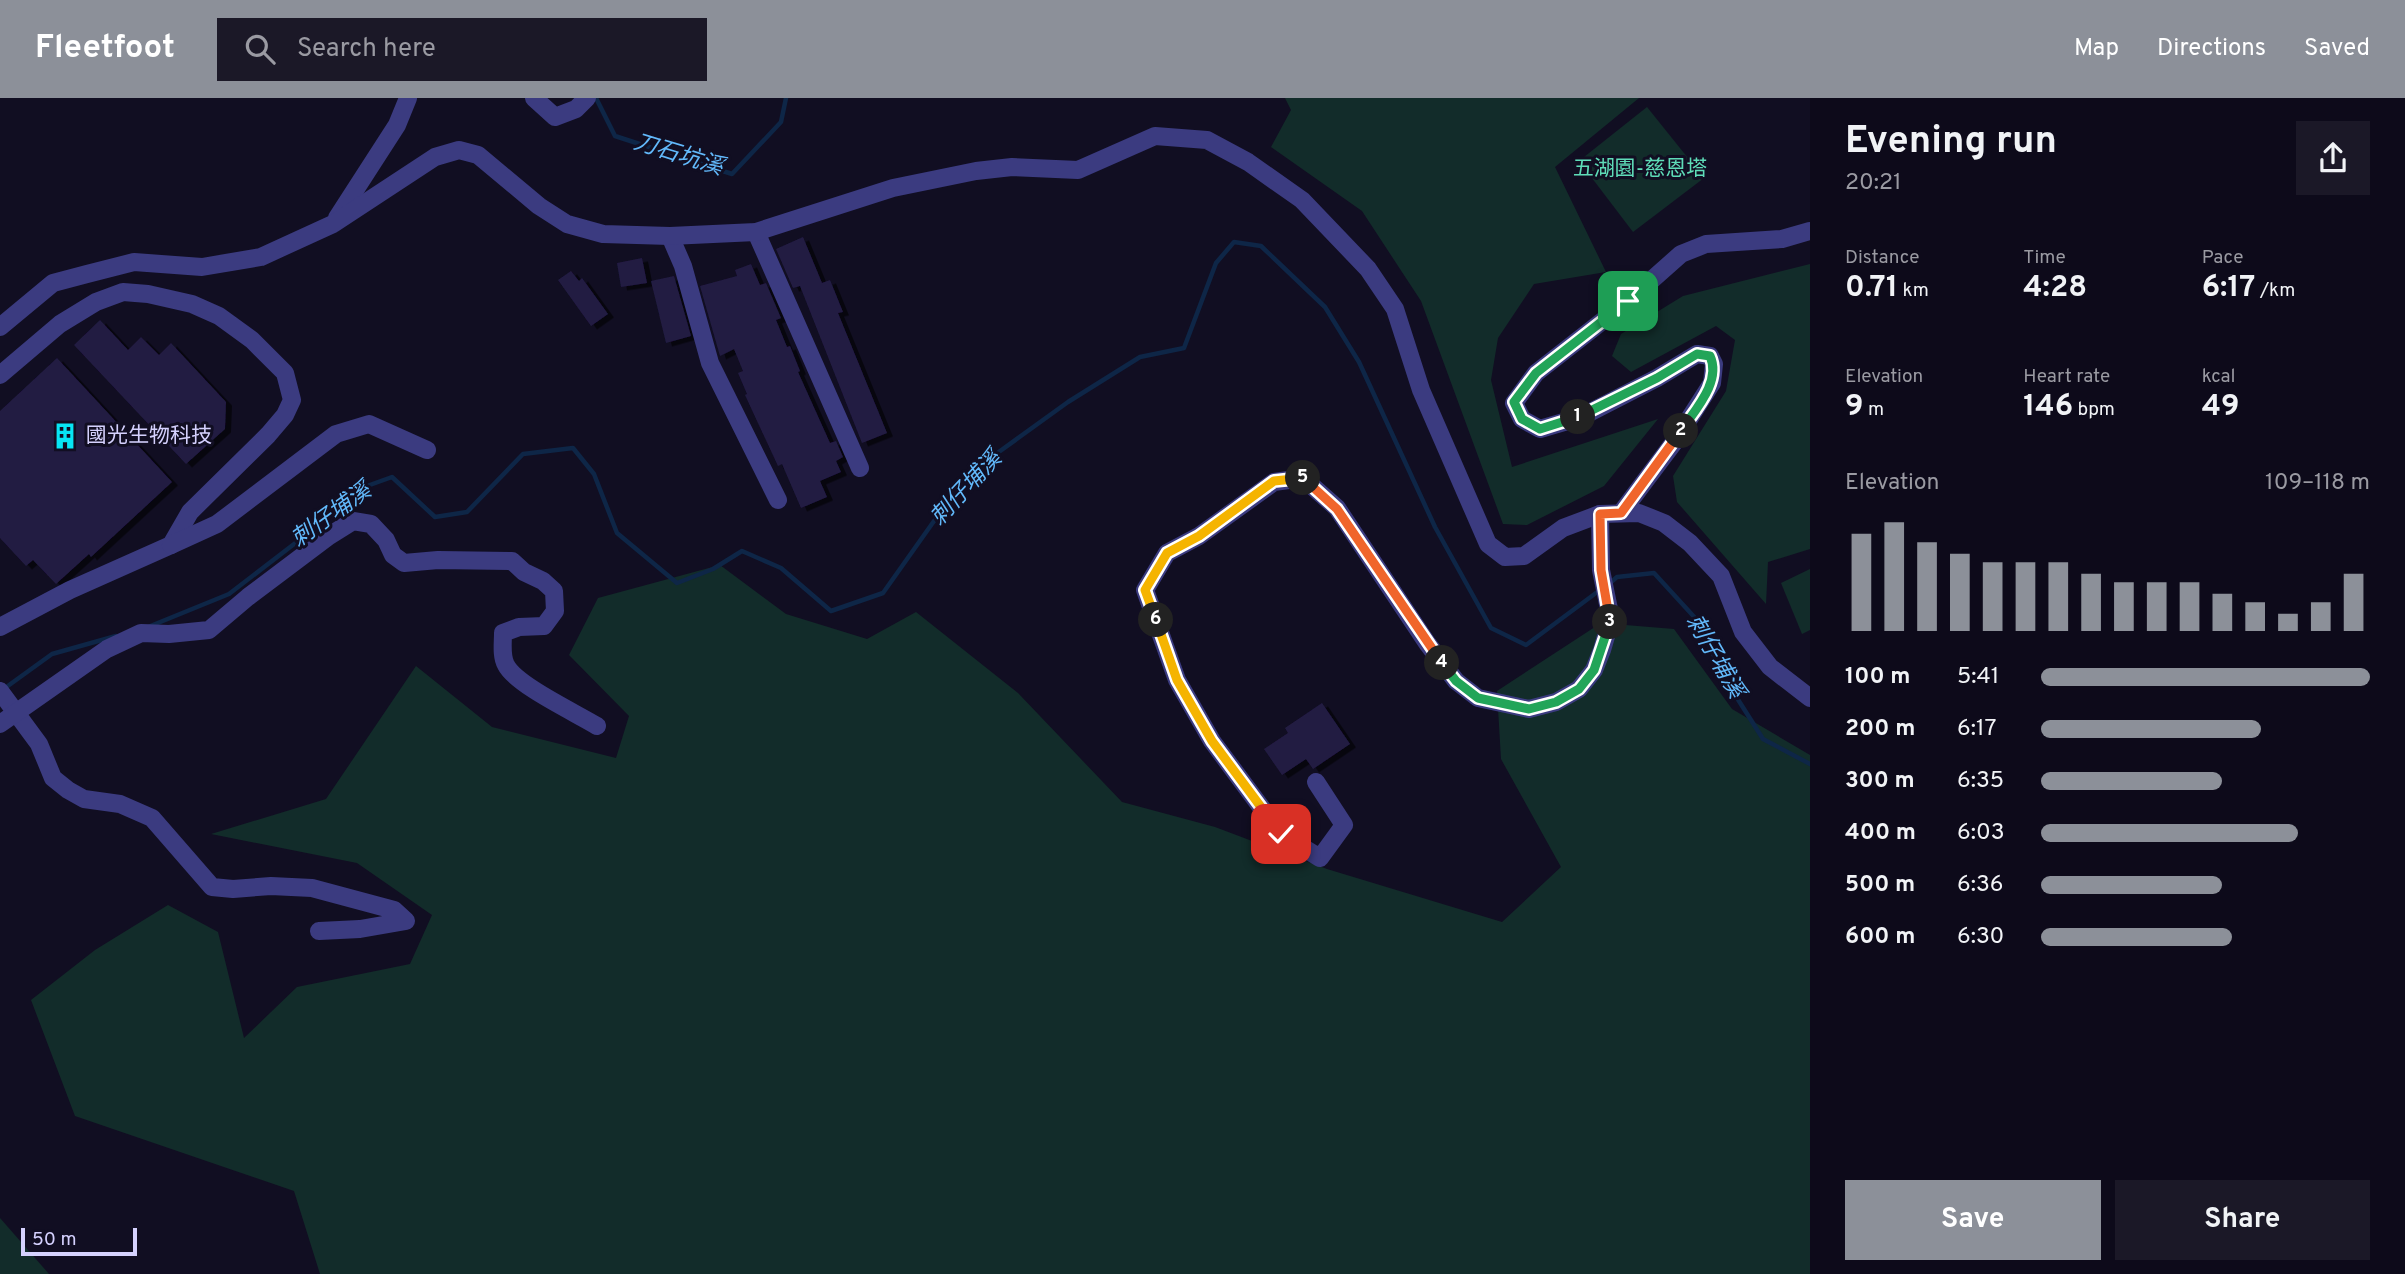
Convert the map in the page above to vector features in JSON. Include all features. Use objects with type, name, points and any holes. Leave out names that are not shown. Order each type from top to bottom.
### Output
[{"type":"street","points":[[333,224],[397,125],[408,98]]},
{"type":"street","points":[[534,98],[555,117],[581,103]]},
{"type":"street","points":[[0,327],[54,283],[134,262],[202,267],[261,257],[333,224],[435,157],[459,150],[478,155],[539,206],[568,224],[603,234],[670,236],[757,232],[893,188],[1012,167],[1078,170],[1155,136],[1206,141],[1248,162],[1301,200],[1368,269],[1395,309],[1421,390],[1488,544],[1505,557],[1524,556],[1563,528],[1600,514],[1639,513],[1664,523],[1690,543],[1721,576],[1743,632],[1770,667],[1810,698]]},
{"type":"street","points":[[1621,513],[1675,442],[1712,383],[1714,364],[1710,356],[1697,354],[1657,378],[1581,416],[1540,429],[1522,419],[1514,402],[1536,373],[1628,301],[1681,254],[1706,244],[1783,239],[1810,231]]},
{"type":"street","points":[[757,232],[860,468]]},
{"type":"street","points":[[670,236],[683,266],[710,363],[778,500]]},
{"type":"street","points":[[0,375],[60,324],[96,302],[123,292],[148,294],[192,304],[219,316],[252,340],[285,373],[292,400],[285,415],[268,435],[190,512],[171,545]]},
{"type":"street","points":[[0,627],[70,590],[217,524],[336,434],[369,424],[426,450]]},
{"type":"street","points":[[1316,782],[1344,825],[1320,858],[1281,834],[1212,741],[1177,680],[1145,590],[1167,553],[1199,536],[1274,481],[1303,478],[1337,509],[1427,643],[1456,681],[1478,698],[1529,709],[1556,702],[1579,689],[1594,670],[1605,640],[1611,619],[1601,570],[1600,514]]},
{"type":"street","points":[[0,724],[107,649],[141,634],[209,630],[329,536],[353,522],[371,524],[386,540],[393,555],[404,563],[438,560],[512,561],[524,572],[543,581],[554,591],[555,611],[544,626],[519,627],[503,633],[503,656],[507,667],[525,684],[597,726]]},
{"type":"street","points":[[0,691],[39,744],[53,778],[84,799],[120,804],[152,818],[212,887],[312,888],[394,910],[406,921],[360,929],[319,931]]},
{"type":"green space","points":[[1285,98],[1639,98],[1555,167],[1606,272],[1534,284],[1498,338],[1491,380],[1512,467],[1658,419],[1604,486],[1527,525],[1503,524],[1421,301],[1362,211],[1271,147],[1291,110]]},
{"type":"green space","name":"五湖園-慈恩塔","points":[[1647,107],[1704,178],[1633,232],[1579,161]]},
{"type":"green space","points":[[1810,264],[1810,549],[1768,562],[1766,604],[1677,502],[1673,476],[1726,391],[1735,340],[1716,326],[1631,372],[1612,356],[1621,334],[1683,296]]},
{"type":"green space","points":[[720,565],[786,614],[867,639],[916,612],[1018,693],[1122,802],[1215,827],[1327,869],[1502,922],[1561,867],[1501,759],[1497,691],[1601,623],[1674,629],[1732,709],[1810,755],[1810,1274],[320,1274],[294,1191],[75,1116],[31,1000],[95,950],[168,905],[218,932],[244,1038],[297,987],[410,964],[432,915],[357,863],[211,834],[326,799],[416,666],[492,727],[616,758],[629,716],[569,655],[598,598]]},
{"type":"green space","points":[[1810,569],[1810,630],[1802,634],[1781,583]]},
{"type":"green space","points":[[0,1218],[49,1274],[0,1274]]},
{"type":"building","points":[[803,237],[822,283],[830,280],[843,312],[838,313],[887,433],[862,443],[800,286],[793,288],[776,249]]},
{"type":"building","points":[[642,258],[647,283],[621,287],[617,263]]},
{"type":"building","points":[[751,264],[760,285],[766,283],[781,318],[776,320],[787,347],[790,346],[800,371],[798,372],[830,443],[836,441],[843,457],[836,461],[841,472],[820,481],[827,497],[801,508],[782,464],[778,466],[745,395],[747,394],[738,373],[743,371],[734,349],[720,356],[700,286],[737,276],[735,270]]},
{"type":"building","points":[[571,271],[579,281],[582,278],[608,314],[591,326],[558,280]]},
{"type":"building","points":[[674,276],[691,336],[666,343],[651,281]]},
{"type":"building","points":[[100,320],[128,350],[141,337],[159,355],[171,343],[226,402],[225,429],[186,464],[74,345]]},
{"type":"building","name":"國光生物科技","points":[[57,358],[172,482],[91,557],[89,554],[56,584],[33,560],[26,566],[0,538],[0,411]]},
{"type":"building","points":[[1322,703],[1350,744],[1313,769],[1306,759],[1282,775],[1264,749],[1288,733],[1285,728]]},
{"type":"waterway","name":"刀石坑溪","points":[[596,98],[615,136],[732,174],[781,122],[786,98]]},
{"type":"waterway","name":"刺仔埔溪","points":[[148,627],[229,594],[298,541],[326,515],[367,486],[392,477],[435,517],[467,512],[523,454],[573,448],[594,474],[617,533],[677,583],[713,569],[742,551],[781,568],[831,611],[883,593],[934,521],[996,454],[1068,402],[1140,357],[1184,348],[1216,263],[1234,242],[1261,246],[1325,307],[1359,362],[1435,527],[1491,628],[1526,645],[1600,590]]},
{"type":"waterway","name":"刺仔埔溪","points":[[1610,583],[1617,577],[1654,573],[1697,620],[1725,679],[1763,739],[1810,764]]},
{"type":"waterway","name":"刺仔埔溪","points":[[5,688],[52,654],[116,636]]},
{"type":"place","name":"國光生物科技","points":[[65,436]]},
{"type":"route","points":[[1281,834],[1212,741],[1177,680],[1145,590],[1167,553],[1199,536],[1274,481],[1303,478],[1337,509],[1427,643],[1456,681],[1478,698],[1529,709],[1556,702],[1579,689],[1594,670],[1611,619],[1601,570],[1600,514],[1621,513],[1675,442],[1712,383],[1714,364],[1710,356],[1697,354],[1657,378],[1581,416],[1540,429],[1522,419],[1514,402],[1536,373],[1628,301]]}]
